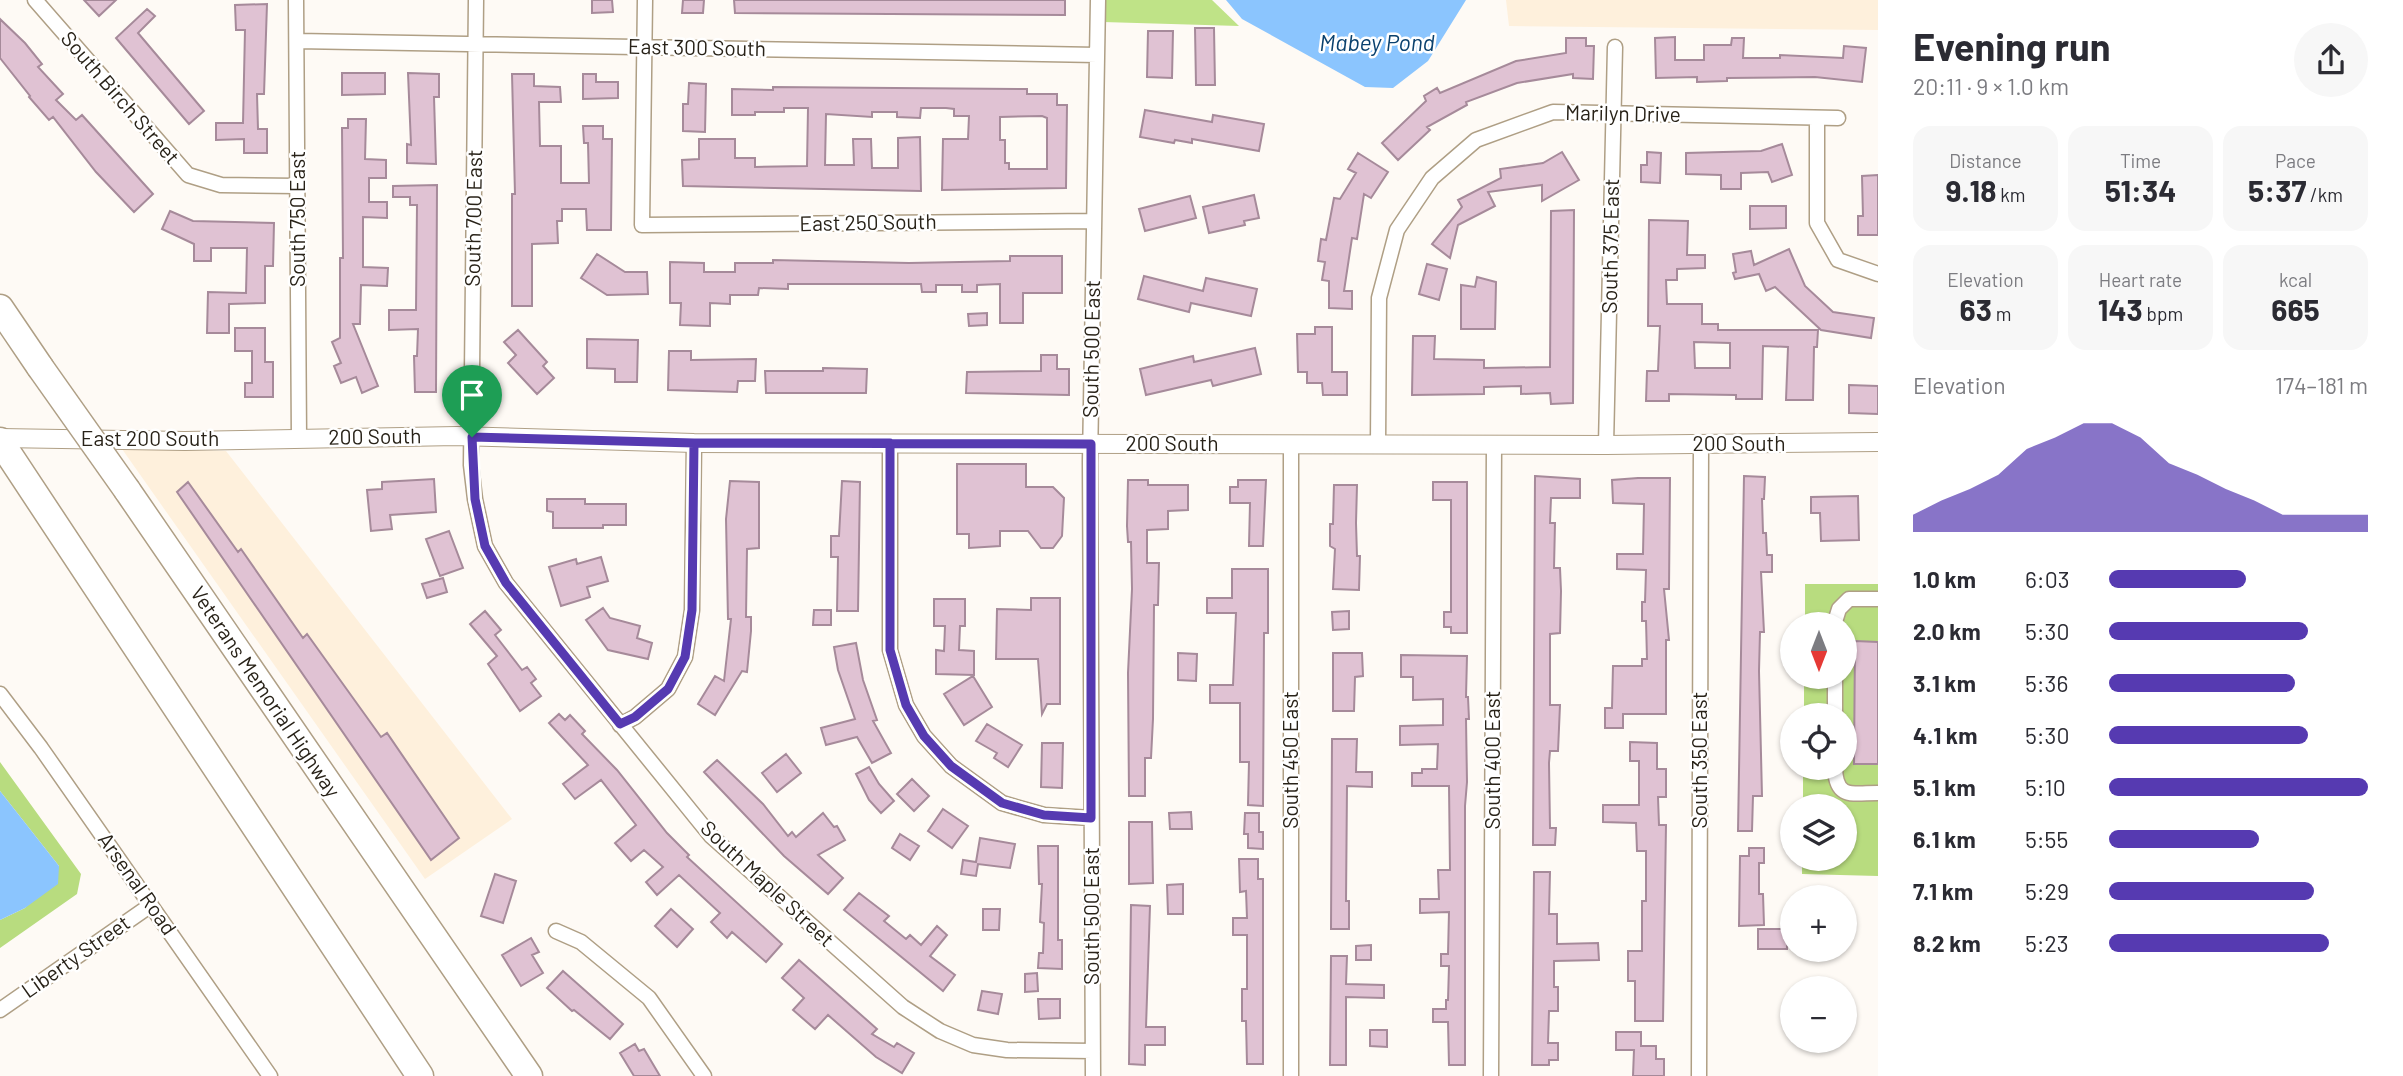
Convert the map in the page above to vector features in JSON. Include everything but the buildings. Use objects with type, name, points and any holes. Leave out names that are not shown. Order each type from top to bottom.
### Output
[{"type":"highway","name":"Veterans Memorial Highway","points":[[0,308],[528,1076]]},
{"type":"highway","points":[[0,440],[420,1076]]},
{"type":"street","name":"South Birch Street","points":[[35,0],[188,175],[221,185],[298,186]]},
{"type":"street","name":"South 750 East","points":[[296,0],[299,438]]},
{"type":"street","name":"South 700 East","points":[[472,437],[476,0]]},
{"type":"street","points":[[644,47],[645,0]]},
{"type":"street","name":"South 500 East","points":[[1093,1076],[1091,444],[1097,0]]},
{"type":"street","name":"East 300 South","points":[[298,41],[1097,55]]},
{"type":"street","name":"East 250 South","points":[[644,47],[642,225],[1094,221]]},
{"type":"street","name":"South 375 East","points":[[1606,445],[1615,47]]},
{"type":"street","name":"Marilyn Drive","points":[[1378,444],[1379,298],[1397,230],[1432,178],[1476,140],[1553,112],[1838,118]]},
{"type":"street","points":[[1817,118],[1818,223],[1838,260],[1878,274]]},
{"type":"street","name":"200 South","points":[[299,438],[472,437],[694,443],[1606,445],[1878,442]]},
{"type":"street","name":"South Maple Street","points":[[472,437],[475,499],[485,546],[506,583],[711,836],[903,1007],[940,1031],[973,1045],[1007,1049],[1093,1051]]},
{"type":"street","name":"East 200 South","points":[[0,440],[299,438]]},
{"type":"street","points":[[620,724],[635,717],[668,689],[685,657],[692,610],[694,443]]},
{"type":"street","points":[[890,443],[890,650],[906,705],[924,736],[951,766],[1002,803],[1044,815],[1091,818]]},
{"type":"street","name":"South 450 East","points":[[1292,444],[1292,1076]]},
{"type":"street","name":"South 350 East","points":[[1699,1076],[1700,444]]},
{"type":"street","name":"South 400 East","points":[[1491,1076],[1494,445]]},
{"type":"street","points":[[1838,612],[1849,599],[1878,599]]},
{"type":"street","name":"Arsenal Road","points":[[0,694],[270,1076]]},
{"type":"street","points":[[1836,780],[1847,793],[1878,793]]},
{"type":"street","name":"Liberty Street","points":[[0,1010],[151,905]]},
{"type":"street","points":[[556,931],[581,942],[649,998],[704,1076]]},
{"type":"shaded area","points":[[1506,0],[1878,0],[1878,30],[1509,26]]},
{"type":"shaded area","points":[[122,449],[226,451],[512,819],[425,879]]},
{"type":"green space","points":[[1104,0],[1212,0],[1239,26],[1103,22]]},
{"type":"green space","points":[[1805,584],[1878,584],[1878,876],[1802,874],[1802,871],[1857,871],[1857,794],[1803,794],[1803,780],[1857,780],[1857,703],[1804,703],[1804,690],[1857,690],[1857,612],[1805,612]]},
{"type":"green space","points":[[0,762],[81,874],[77,894],[0,948],[0,920],[25,908],[59,866],[0,791]]},
{"type":"water","name":"Mabey Pond","points":[[1226,0],[1466,0],[1428,61],[1393,88],[1365,87],[1242,19]]},
{"type":"water","points":[[0,791],[59,866],[58,884],[25,908],[0,920]]},
{"type":"route","points":[[472,437],[471,465],[475,499],[485,546],[506,583],[620,724],[635,717],[668,689],[685,657],[692,610],[694,443],[792,443],[890,443],[1091,444],[1091,818],[1044,815],[1002,803],[951,766],[924,736],[906,705],[890,650],[890,443],[694,443],[472,437]]}]
